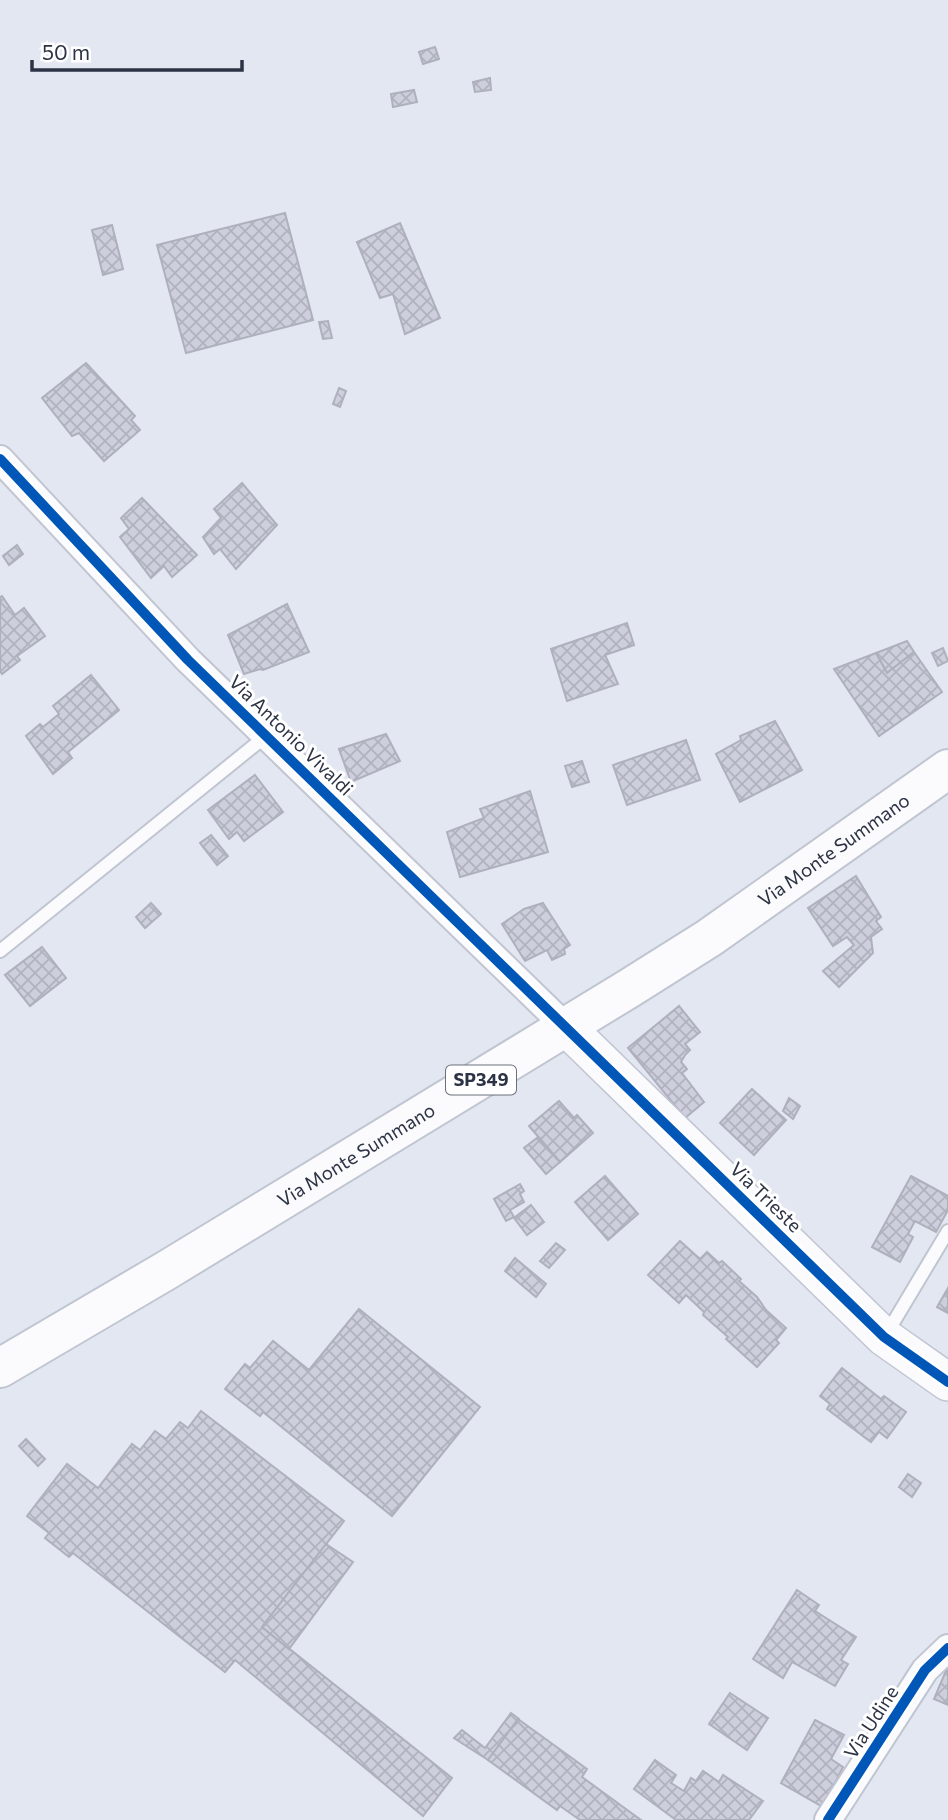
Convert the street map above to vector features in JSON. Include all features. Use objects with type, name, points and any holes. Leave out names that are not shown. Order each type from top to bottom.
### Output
[{"type":"main road","name":"Via Monte Summano","points":[[0,1367],[167,1270],[709,938],[948,769]]},
{"type":"street","name":"Via Antonio Vivaldi","points":[[0,459],[188,660],[566,1028]]},
{"type":"street","name":"Via Trieste","points":[[566,1028],[884,1336],[948,1382]]},
{"type":"street","name":"Via Udine","points":[[828,1820],[925,1670],[948,1648]]},
{"type":"lane","points":[[0,951],[266,736]]},
{"type":"lane","points":[[884,1336],[948,1231]]},
{"type":"building","points":[[435,47],[439,59],[423,64],[419,52]]},
{"type":"building","points":[[490,78],[491,90],[475,92],[473,82]]},
{"type":"building","points":[[414,90],[417,102],[393,107],[391,94]]},
{"type":"building","points":[[285,213],[313,320],[186,353],[157,245]]},
{"type":"building","points":[[400,223],[440,318],[405,334],[393,294],[380,298],[357,242]]},
{"type":"building","points":[[112,225],[123,269],[103,275],[92,230]]},
{"type":"building","points":[[328,321],[332,338],[323,339],[319,322]]},
{"type":"building","points":[[86,363],[135,416],[131,420],[140,430],[104,461],[79,433],[72,436],[42,398]]},
{"type":"building","points":[[339,388],[346,391],[340,407],[333,404]]},
{"type":"building","points":[[242,483],[277,525],[236,569],[220,549],[214,554],[203,537],[221,518],[214,509]]},
{"type":"building","points":[[142,498],[197,555],[172,577],[164,566],[151,578],[120,537],[129,529],[121,518]]},
{"type":"building","points":[[17,545],[23,554],[9,565],[3,556]]},
{"type":"building","points":[[2,596],[15,615],[24,608],[45,636],[17,656],[20,660],[2,674],[0,597]]},
{"type":"building","points":[[287,604],[309,652],[263,670],[244,674],[228,635]]},
{"type":"building","points":[[627,623],[634,645],[605,655],[618,684],[567,701],[551,649]]},
{"type":"building","points":[[907,641],[914,652],[887,673],[876,653]]},
{"type":"building","points":[[943,648],[948,661],[938,666],[932,653]]},
{"type":"building","points":[[914,652],[942,692],[879,736],[834,669],[876,653],[887,673]]},
{"type":"building","points":[[91,675],[119,710],[68,752],[72,758],[53,774],[26,736],[40,724],[43,727],[59,714],[53,706]]},
{"type":"building","points":[[775,721],[802,770],[740,802],[716,754],[741,740],[740,736]]},
{"type":"building","points":[[386,734],[400,761],[351,782],[339,749]]},
{"type":"building","points":[[686,740],[700,780],[627,805],[613,765]]},
{"type":"building","points":[[582,761],[589,782],[572,787],[565,766]]},
{"type":"building","points":[[255,775],[283,812],[244,841],[237,832],[229,839],[208,810]]},
{"type":"building","points":[[530,791],[548,852],[460,877],[447,832],[484,818],[480,809]]},
{"type":"building","points":[[211,835],[228,856],[217,865],[200,843]]},
{"type":"building","points":[[856,876],[881,917],[876,921],[882,929],[871,937],[873,953],[839,987],[823,971],[854,945],[847,937],[833,946],[808,908]]},
{"type":"building","points":[[151,903],[161,914],[145,928],[136,917]]},
{"type":"building","points":[[543,903],[570,945],[564,949],[565,954],[552,960],[547,950],[525,961],[502,924],[524,909]]},
{"type":"building","points":[[42,947],[66,978],[30,1006],[5,975]]},
{"type":"building","points":[[679,1006],[700,1032],[685,1044],[690,1050],[681,1062],[687,1069],[682,1073],[704,1102],[685,1118],[628,1048]]},
{"type":"building","points":[[752,1089],[786,1120],[754,1155],[720,1123]]},
{"type":"building","points":[[789,1098],[800,1106],[793,1119],[783,1111]]},
{"type":"building","points":[[559,1101],[574,1118],[577,1115],[593,1133],[560,1162],[529,1126]]},
{"type":"building","points":[[538,1137],[560,1162],[546,1174],[524,1148]]},
{"type":"building","points":[[605,1176],[638,1214],[608,1240],[575,1202]]},
{"type":"building","points":[[911,1176],[948,1196],[948,1210],[936,1232],[915,1221],[908,1234],[913,1237],[900,1262],[872,1247]]},
{"type":"building","points":[[520,1184],[524,1191],[520,1194],[524,1202],[510,1210],[514,1217],[506,1221],[494,1199]]},
{"type":"building","points":[[531,1205],[544,1222],[527,1235],[514,1218]]},
{"type":"building","points":[[680,1241],[700,1259],[707,1252],[719,1263],[722,1261],[786,1328],[776,1340],[779,1343],[757,1367],[726,1339],[728,1337],[703,1315],[704,1312],[686,1295],[679,1303],[648,1275]]},
{"type":"building","points":[[556,1243],[565,1250],[549,1268],[540,1261]]},
{"type":"building","points":[[515,1258],[546,1284],[536,1297],[505,1271]]},
{"type":"building","points":[[948,1288],[948,1313],[937,1307]]},
{"type":"building","points":[[359,1309],[480,1407],[392,1516],[263,1412],[260,1416],[225,1389],[245,1364],[250,1368],[273,1341],[309,1370]]},
{"type":"building","points":[[842,1368],[881,1399],[884,1396],[906,1412],[887,1438],[879,1432],[871,1442],[827,1409],[830,1404],[820,1396]]},
{"type":"building","points":[[201,1411],[344,1521],[262,1627],[452,1778],[423,1816],[235,1660],[225,1672],[73,1553],[69,1557],[45,1538],[49,1533],[27,1516],[67,1464],[98,1488],[132,1444],[140,1450],[155,1431],[166,1439],[180,1422],[188,1428]]},
{"type":"building","points":[[26,1439],[45,1459],[38,1466],[19,1446]]},
{"type":"building","points":[[908,1474],[921,1483],[912,1497],[899,1487]]},
{"type":"building","points":[[326,1544],[353,1562],[289,1649],[262,1627]]},
{"type":"building","points":[[797,1590],[819,1605],[815,1611],[856,1637],[841,1660],[848,1664],[835,1686],[792,1662],[783,1678],[753,1659]]},
{"type":"building","points":[[948,1666],[948,1705],[934,1699]]},
{"type":"building","points":[[730,1693],[768,1718],[747,1750],[709,1724]]},
{"type":"building","points":[[511,1713],[519,1719],[488,1760],[454,1738],[462,1730],[485,1748]]},
{"type":"building","points":[[518,1719],[587,1769],[582,1777],[641,1820],[580,1820],[560,1806],[557,1810],[488,1760]]},
{"type":"building","points":[[815,1720],[844,1735],[831,1759],[843,1767],[823,1807],[781,1783]]},
{"type":"building","points":[[655,1760],[676,1775],[671,1783],[684,1791],[691,1778],[696,1781],[703,1771],[719,1782],[723,1775],[763,1801],[749,1820],[676,1820],[634,1789]]},
{"type":"cycle path","points":[[0,459],[188,660],[884,1337],[948,1382]]},
{"type":"cycle path","points":[[828,1820],[925,1670],[948,1648]]}]
